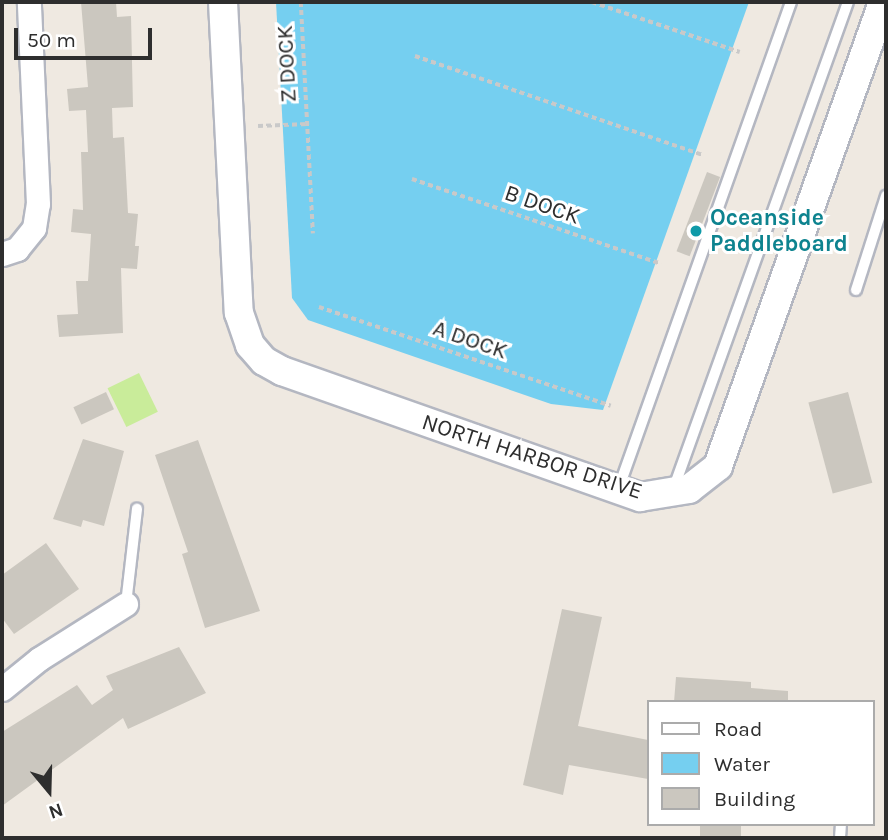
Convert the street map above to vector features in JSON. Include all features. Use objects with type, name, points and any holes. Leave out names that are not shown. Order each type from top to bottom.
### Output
[{"type":"street","points":[[2,254],[17,249],[34,228],[38,204],[29,2]]},
{"type":"street","name":"NORTH HARBOR DRIVE","points":[[223,2],[239,313],[250,345],[264,361],[282,371],[640,498],[670,496],[689,489],[718,466],[732,434],[877,3]]},
{"type":"street","points":[[2,689],[39,659],[126,604]]},
{"type":"lane","points":[[618,490],[791,2]]},
{"type":"lane","points":[[670,496],[848,2]]},
{"type":"lane","points":[[856,290],[886,196]]},
{"type":"lane","points":[[126,604],[137,509]]},
{"type":"path","name":"Z DOCK","points":[[301,2],[313,234]]},
{"type":"path","points":[[592,2],[740,52]]},
{"type":"path","points":[[415,56],[702,155]]},
{"type":"path","name":"Z DOCK","points":[[258,126],[307,124]]},
{"type":"path","name":"B DOCK","points":[[412,179],[661,264]]},
{"type":"path","name":"A DOCK","points":[[319,307],[611,406]]},
{"type":"green space","points":[[139,373],[158,412],[126,427],[108,388]]},
{"type":"water","points":[[276,2],[749,2],[603,410],[551,404],[308,320],[292,298]]},
{"type":"building","points":[[81,2],[116,2],[117,17],[131,16],[133,107],[112,108],[113,138],[124,137],[128,213],[138,214],[135,246],[139,246],[137,269],[121,268],[123,333],[59,337],[57,315],[78,314],[76,281],[88,281],[91,234],[71,232],[73,209],[83,210],[81,152],[88,152],[86,110],[69,111],[67,89],[88,87]]},
{"type":"building","points":[[707,172],[720,177],[690,256],[677,251]]},
{"type":"building","points":[[106,392],[114,409],[81,424],[73,407]]},
{"type":"building","points":[[848,392],[872,483],[833,493],[808,403]]},
{"type":"building","points":[[83,439],[124,451],[104,526],[83,520],[81,527],[53,519]]},
{"type":"building","points":[[198,440],[260,611],[205,628],[182,554],[188,552],[155,455]]},
{"type":"building","points":[[46,543],[79,589],[14,634],[2,618],[2,575]]},
{"type":"building","points":[[562,609],[602,617],[578,726],[646,740],[646,779],[569,765],[563,795],[523,785]]},
{"type":"building","points":[[179,647],[206,693],[128,729],[123,718],[2,806],[2,732],[77,685],[92,705],[113,690],[106,676]]},
{"type":"building","points":[[676,677],[751,682],[751,688],[788,691],[788,700],[674,700]]},
{"type":"building","points":[[700,826],[741,826],[741,838],[700,838]]},
{"type":"place","name":"Oceanside Paddleboard","points":[[696,231]]}]
